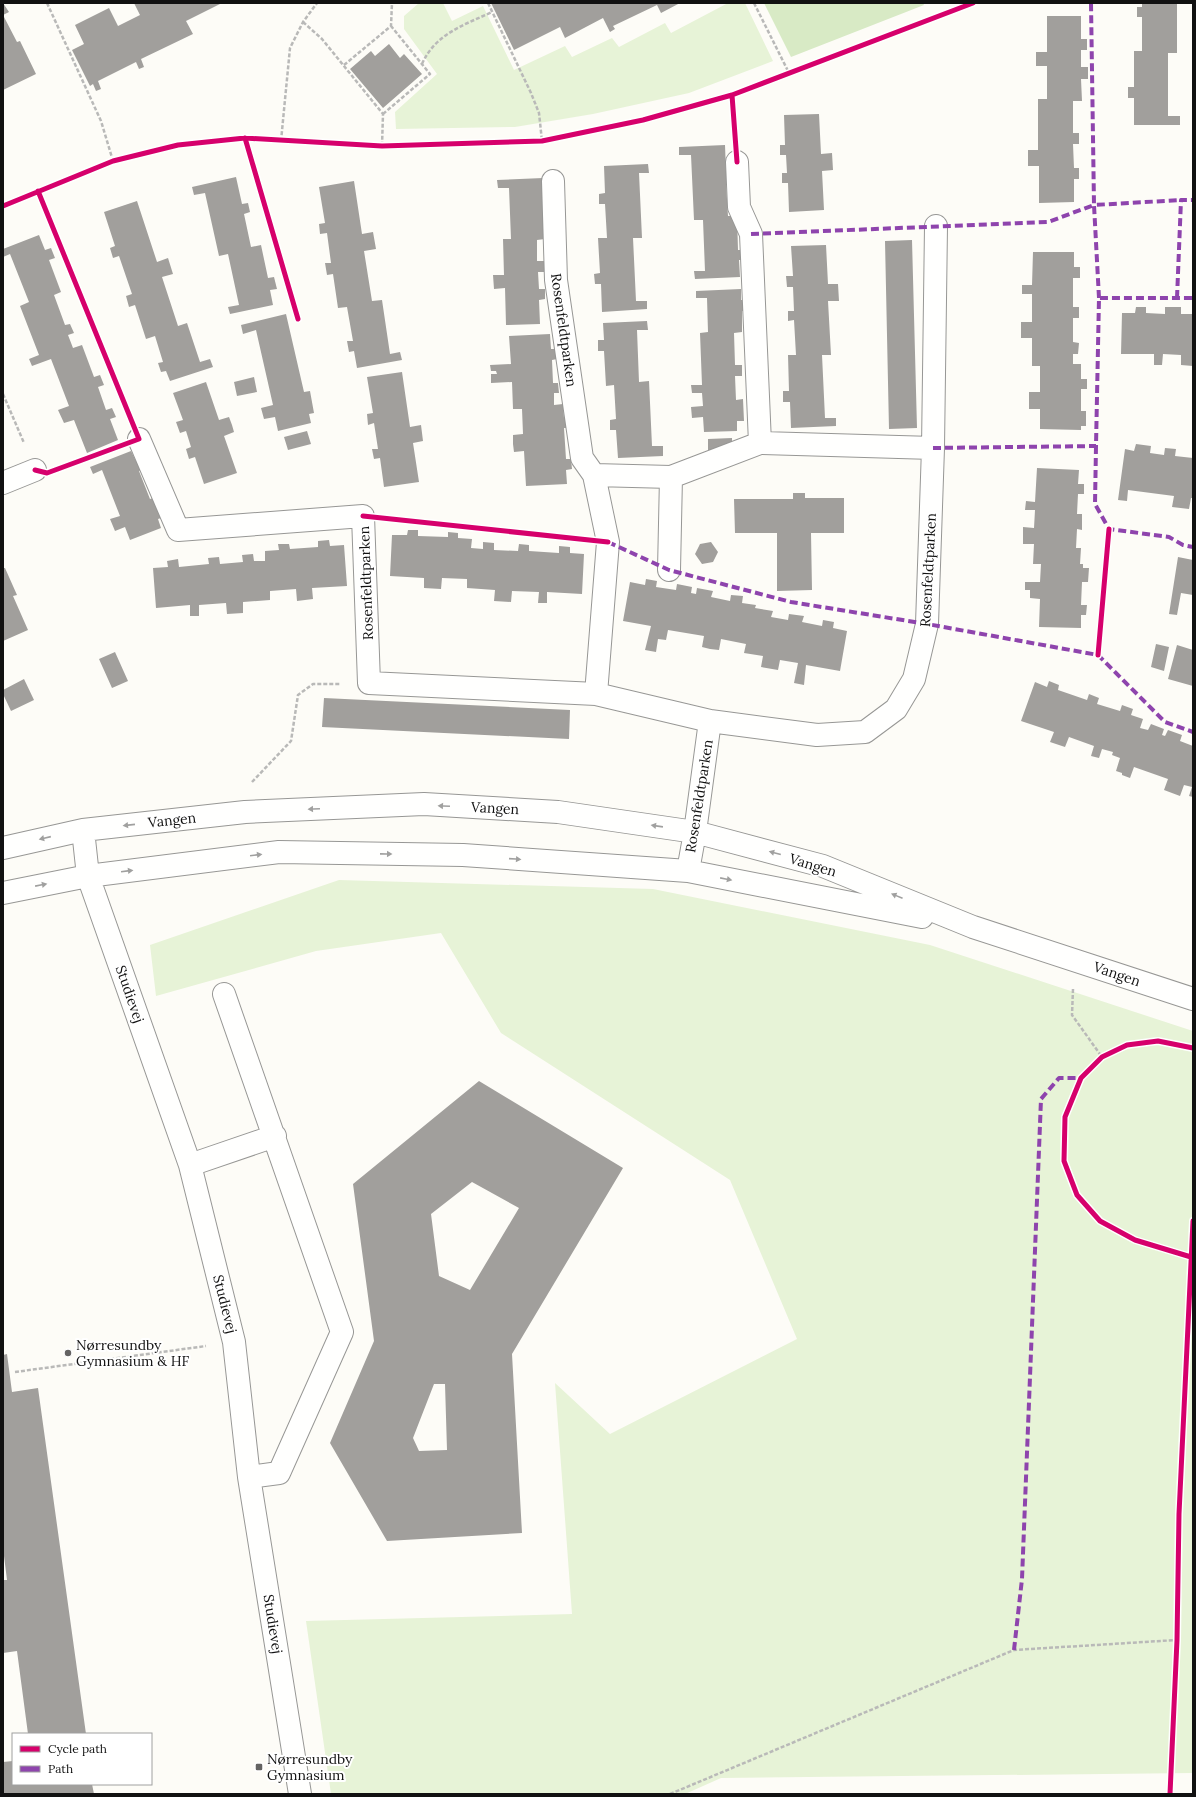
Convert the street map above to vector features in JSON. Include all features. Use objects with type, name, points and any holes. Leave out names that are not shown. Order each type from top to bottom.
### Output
[{"type":"street","points":[[737,162],[739,208],[751,234],[760,443]]},
{"type":"street","name":"Rosenfeldtparken","points":[[554,181],[556,280],[582,458],[594,475],[608,542],[596,694]]},
{"type":"street","name":"Rosenfeldtparken","points":[[139,439],[178,530],[363,516],[369,683],[596,694],[710,721],[817,735],[864,732],[896,709],[914,680],[927,624],[933,448],[936,226]]},
{"type":"street","points":[[594,475],[671,477],[760,443],[933,448]]},
{"type":"street","points":[[3,484],[35,470]]},
{"type":"street","points":[[669,570],[671,477]]},
{"type":"street","name":"Rosenfeldtparken","points":[[688,871],[695,832],[710,721]]},
{"type":"street","name":"Vangen","points":[[3,848],[83,830],[245,812],[424,804],[558,812],[695,832],[823,866],[973,927],[1193,999]]},
{"type":"street","name":"Studievej","points":[[83,830],[88,876],[190,1165],[234,1342],[249,1477],[300,1794]]},
{"type":"street","name":"Vangen","points":[[3,893],[88,876],[279,852],[463,855],[688,871],[973,927]]},
{"type":"street","points":[[224,994],[275,1136],[342,1332],[279,1473],[249,1477]]},
{"type":"street","points":[[190,1165],[275,1136]]},
{"type":"path","points":[[47,3],[102,121],[112,161]]},
{"type":"path","points":[[281,141],[290,48],[303,22],[317,3]]},
{"type":"path","points":[[383,114],[430,74],[391,26],[392,3]]},
{"type":"path","points":[[488,3],[531,93],[538,113],[542,141]]},
{"type":"path","points":[[754,3],[789,73]]},
{"type":"path","points":[[422,64],[427,53],[437,41],[453,30],[492,12]]},
{"type":"path","points":[[303,22],[322,39],[383,114],[382,146]]},
{"type":"path","points":[[344,65],[391,26]]},
{"type":"path","points":[[3,394],[35,470]]},
{"type":"path","points":[[245,812],[246,790],[291,741],[298,695],[313,684],[369,683]]},
{"type":"path","points":[[1074,959],[1072,1015],[1102,1057]]},
{"type":"path","points":[[1096,1062],[1108,1054]]},
{"type":"path","points":[[15,1372],[234,1342]]},
{"type":"path","points":[[670,1794],[1014,1650],[1177,1640]]},
{"type":"green space","points":[[419,3],[443,3],[452,21],[483,6],[514,70],[565,46],[572,57],[612,38],[619,47],[665,23],[671,33],[728,3],[745,3],[773,61],[689,93],[593,114],[515,127],[396,129],[395,112],[437,74],[404,29],[404,16]]},
{"type":"green space","points":[[764,3],[923,3],[924,5],[791,57]]},
{"type":"green space","points":[[339,880],[653,889],[930,945],[1193,1031],[1193,1773],[721,1778],[685,1794],[331,1794],[306,1621],[572,1614],[555,1383],[610,1434],[797,1339],[730,1180],[501,1033],[441,933],[316,951],[156,996],[150,945]]},
{"type":"building","points":[[3,3],[9,12],[3,15]]},
{"type":"building","points":[[134,3],[222,3],[186,21],[193,34],[141,59],[144,67],[139,69],[136,62],[98,81],[101,89],[96,91],[93,84],[90,86],[72,50],[84,44],[75,25],[109,8],[118,26],[140,15]]},
{"type":"building","points":[[491,3],[680,3],[661,13],[657,5],[613,26],[615,29],[610,32],[603,18],[565,38],[560,27],[514,50]]},
{"type":"building","points":[[1142,3],[1177,3],[1177,53],[1168,53],[1168,116],[1180,116],[1180,125],[1134,125],[1134,98],[1128,98],[1128,87],[1134,87],[1134,51],[1142,51],[1142,17],[1137,17],[1137,7],[1142,7]]},
{"type":"building","points":[[3,15],[17,42],[20,41],[36,74],[3,90]]},
{"type":"building","points":[[1047,16],[1081,16],[1081,39],[1087,39],[1087,50],[1081,50],[1081,67],[1088,67],[1088,79],[1081,79],[1082,101],[1073,101],[1073,133],[1079,133],[1079,144],[1073,144],[1074,168],[1079,168],[1079,179],[1074,179],[1074,202],[1039,203],[1039,166],[1028,166],[1028,150],[1038,150],[1038,99],[1047,99],[1047,66],[1036,66],[1036,52],[1047,52]]},
{"type":"building","points":[[389,44],[400,58],[404,54],[422,74],[383,108],[350,69],[371,51],[375,56]]},
{"type":"building","points":[[819,114],[821,154],[832,153],[833,170],[822,171],[824,210],[789,212],[788,183],[782,183],[782,173],[787,173],[786,155],[780,155],[780,145],[785,145],[784,115]]},
{"type":"building","points":[[725,145],[726,172],[731,172],[732,183],[726,183],[728,216],[737,216],[738,250],[745,250],[745,260],[739,260],[740,277],[695,279],[694,271],[705,271],[703,220],[694,220],[691,155],[679,155],[679,147]]},
{"type":"building","points":[[648,164],[649,173],[639,173],[642,238],[633,238],[636,301],[647,301],[647,309],[602,312],[601,284],[595,284],[594,274],[600,273],[598,238],[607,238],[605,204],[599,204],[599,194],[605,193],[604,166]]},
{"type":"building","points":[[236,177],[242,204],[248,203],[250,212],[244,214],[251,247],[261,245],[268,278],[274,277],[277,289],[270,290],[273,305],[230,314],[228,307],[239,305],[228,254],[219,256],[205,193],[194,195],[192,187]]},
{"type":"building","points":[[543,178],[545,239],[537,240],[537,261],[544,261],[545,272],[538,272],[539,289],[545,289],[545,299],[539,300],[540,324],[506,325],[505,288],[494,289],[493,275],[504,275],[503,239],[511,239],[509,188],[498,188],[497,180]]},
{"type":"building","points":[[354,181],[362,234],[373,232],[376,249],[364,251],[372,301],[382,300],[390,354],[400,352],[402,360],[357,368],[354,351],[349,352],[347,341],[353,341],[347,307],[338,308],[333,274],[327,275],[325,263],[331,263],[327,233],[320,234],[319,224],[325,223],[319,187]]},
{"type":"building","points":[[137,201],[157,262],[168,258],[173,274],[162,277],[178,326],[187,323],[200,362],[210,359],[213,367],[170,381],[166,371],[161,372],[158,363],[163,362],[155,336],[146,339],[135,305],[129,307],[126,296],[132,294],[119,256],[113,258],[110,248],[115,246],[104,212]]},
{"type":"building","points":[[39,235],[45,250],[51,248],[55,258],[49,260],[61,292],[54,295],[65,325],[70,324],[74,333],[68,335],[73,348],[82,345],[94,377],[100,375],[104,385],[98,387],[106,410],[112,408],[116,417],[110,419],[118,440],[87,453],[74,420],[64,423],[58,410],[69,406],[51,359],[32,366],[29,359],[39,355],[20,306],[29,302],[10,254],[3,257],[3,249]]},
{"type":"building","points":[[912,240],[917,428],[889,429],[885,241]]},
{"type":"building","points":[[826,245],[828,284],[838,284],[839,301],[828,301],[831,355],[822,355],[825,418],[836,418],[836,426],[791,428],[790,402],[783,402],[783,391],[789,391],[788,355],[796,355],[794,320],[788,321],[788,311],[794,311],[793,287],[787,287],[786,276],[793,276],[791,246]]},
{"type":"building","points":[[1033,252],[1074,252],[1074,267],[1080,267],[1080,278],[1073,278],[1073,307],[1079,307],[1079,318],[1073,318],[1073,342],[1079,343],[1078,354],[1073,354],[1073,364],[1081,364],[1081,379],[1087,379],[1087,389],[1081,389],[1081,411],[1086,411],[1086,426],[1081,426],[1081,430],[1040,429],[1040,409],[1029,409],[1029,392],[1040,392],[1040,366],[1032,366],[1032,338],[1021,338],[1021,322],[1032,322],[1032,294],[1022,294],[1022,285],[1032,285]]},
{"type":"building","points":[[741,289],[741,300],[747,300],[748,311],[742,311],[742,332],[734,333],[735,365],[742,365],[742,376],[735,376],[736,400],[743,399],[744,421],[737,421],[737,431],[704,432],[703,417],[692,418],[691,407],[703,406],[702,393],[692,393],[691,385],[702,385],[700,333],[708,332],[707,298],[696,298],[696,291]]},
{"type":"building","points":[[1136,307],[1146,307],[1146,313],[1165,314],[1165,307],[1181,307],[1181,314],[1193,314],[1193,366],[1181,365],[1181,355],[1163,354],[1162,365],[1154,365],[1154,354],[1121,354],[1122,313],[1135,313]]},
{"type":"building","points":[[286,314],[304,392],[310,391],[314,413],[309,414],[311,423],[278,431],[275,417],[264,419],[261,408],[273,405],[256,330],[243,334],[241,325]]},
{"type":"building","points":[[647,321],[648,330],[637,330],[639,382],[649,381],[652,446],[663,446],[663,456],[618,458],[616,430],[610,430],[610,420],[616,419],[614,385],[606,386],[604,351],[598,351],[598,340],[604,340],[603,323]]},
{"type":"building","points":[[550,334],[551,349],[557,349],[557,359],[552,360],[553,383],[558,383],[559,393],[554,393],[554,405],[563,404],[564,418],[569,418],[570,428],[564,428],[566,459],[571,459],[572,469],[566,470],[567,484],[526,486],[524,451],[514,452],[513,444],[513,435],[523,434],[522,409],[513,409],[512,382],[491,383],[491,374],[497,374],[496,371],[491,371],[490,365],[511,364],[509,336]]},
{"type":"building","points":[[402,372],[410,427],[421,425],[423,441],[413,443],[419,482],[384,487],[380,458],[374,459],[372,449],[378,449],[374,423],[368,425],[367,414],[373,413],[367,377]]},
{"type":"building","points":[[254,377],[257,392],[237,396],[234,382]]},
{"type":"building","points":[[206,382],[219,420],[229,417],[232,425],[234,432],[224,436],[237,473],[204,484],[195,457],[189,459],[186,449],[191,447],[186,431],[180,433],[176,422],[183,420],[173,393]]},
{"type":"building","points":[[307,431],[311,444],[288,450],[284,437]]},
{"type":"building","points":[[732,438],[732,451],[708,452],[708,439]]},
{"type":"building","points":[[1136,444],[1151,446],[1150,453],[1164,455],[1165,448],[1176,449],[1175,456],[1193,458],[1193,498],[1191,498],[1189,509],[1172,507],[1174,496],[1128,490],[1127,501],[1118,500],[1125,449],[1134,451]]},
{"type":"building","points":[[131,451],[136,461],[141,459],[145,468],[139,471],[150,499],[156,497],[164,517],[158,519],[161,528],[130,540],[125,527],[115,531],[110,519],[120,516],[102,470],[93,474],[90,467]]},
{"type":"building","points":[[1037,468],[1079,470],[1078,484],[1084,484],[1084,494],[1078,494],[1077,514],[1082,514],[1082,530],[1077,529],[1076,548],[1081,548],[1080,564],[1083,564],[1083,568],[1089,568],[1088,582],[1082,582],[1081,605],[1087,605],[1086,615],[1081,615],[1081,628],[1039,627],[1040,599],[1030,598],[1030,590],[1025,590],[1025,582],[1040,582],[1041,564],[1033,564],[1034,544],[1023,544],[1023,527],[1034,528],[1035,510],[1025,510],[1026,501],[1035,502]]},
{"type":"building","points":[[793,493],[805,493],[805,498],[844,498],[844,533],[811,533],[812,590],[777,591],[777,533],[735,533],[734,499],[793,499]]},
{"type":"building","points":[[408,530],[418,530],[418,536],[448,537],[448,532],[458,533],[458,538],[472,539],[471,548],[483,549],[483,542],[494,543],[494,550],[518,551],[519,544],[529,545],[529,551],[559,553],[559,546],[570,547],[570,553],[584,554],[582,594],[547,592],[547,603],[538,603],[539,592],[512,591],[511,602],[494,601],[495,590],[467,588],[467,579],[442,578],[441,589],[424,588],[424,578],[390,576],[392,535],[407,535]]},
{"type":"building","points":[[329,540],[330,546],[344,545],[347,586],[312,588],[313,599],[297,601],[296,589],[270,591],[270,600],[243,602],[243,613],[227,614],[226,603],[199,605],[199,616],[190,616],[190,605],[156,608],[153,568],[168,567],[167,561],[178,559],[179,567],[209,564],[208,558],[219,557],[220,564],[243,562],[242,555],[253,554],[254,561],[265,561],[265,551],[279,550],[278,544],[289,544],[290,549],[318,547],[318,541]]},
{"type":"building","points":[[711,542],[718,552],[713,562],[702,564],[695,554],[700,544]]},
{"type":"building","points":[[1178,557],[1193,560],[1193,595],[1181,593],[1177,615],[1169,614]]},
{"type":"building","points":[[3,568],[5,568],[17,595],[13,596],[28,630],[3,641]]},
{"type":"building","points":[[646,579],[657,581],[656,587],[676,590],[677,584],[692,587],[691,593],[696,594],[697,588],[713,591],[711,597],[730,601],[731,595],[743,596],[742,603],[756,605],[755,608],[773,611],[771,617],[788,620],[789,614],[804,616],[802,622],[822,626],[823,620],[834,622],[833,628],[847,631],[840,671],[806,665],[804,685],[794,683],[798,663],[780,660],[778,670],[761,667],[763,656],[744,653],[746,644],[721,639],[719,650],[710,649],[702,647],[704,636],[668,630],[666,640],[658,639],[656,652],[645,650],[651,626],[623,621],[630,582],[645,585]]},
{"type":"building","points":[[1156,644],[1169,647],[1164,671],[1151,667]]},
{"type":"building","points":[[1177,645],[1193,650],[1193,686],[1168,679]]},
{"type":"building","points":[[115,652],[128,681],[112,688],[99,659]]},
{"type":"building","points":[[24,679],[34,700],[11,711],[3,694],[3,690]]},
{"type":"building","points":[[1049,681],[1059,685],[1058,690],[1087,700],[1089,694],[1099,698],[1097,704],[1120,711],[1122,705],[1133,709],[1131,715],[1143,719],[1140,728],[1148,730],[1151,724],[1164,729],[1162,735],[1165,736],[1168,730],[1182,735],[1180,741],[1193,746],[1193,797],[1189,796],[1192,787],[1184,785],[1180,796],[1164,790],[1168,779],[1134,767],[1130,778],[1122,775],[1122,773],[1116,771],[1120,758],[1112,755],[1113,752],[1102,749],[1099,758],[1091,756],[1094,746],[1069,737],[1065,747],[1050,742],[1054,732],[1021,721],[1035,682],[1047,687]]},
{"type":"building","points":[[324,698],[570,710],[569,739],[322,727]]},
{"type":"building","points":[[479,1081],[623,1168],[512,1354],[522,1533],[387,1541],[330,1443],[374,1341],[353,1184]],"holes":[[[472,1182],[519,1208],[470,1290],[439,1276],[431,1214]],[[434,1384],[445,1384],[447,1450],[419,1451],[413,1438]]]},
{"type":"building","points":[[7,1354],[12,1392],[38,1388],[86,1733],[28,1733],[17,1651],[3,1653],[3,1580],[7,1580],[3,1548],[3,1355]]},
{"type":"building","points":[[12,1761],[12,1785],[92,1785],[94,1794],[3,1794],[3,1762]]},
{"type":"marked path","points":[[751,234],[1048,222],[1094,205],[1091,3]]},
{"type":"marked path","points":[[1099,298],[1094,205],[1181,200]]},
{"type":"marked path","points":[[1177,298],[1181,200],[1193,200]]},
{"type":"marked path","points":[[933,448],[1096,446],[1099,298],[1193,298]]},
{"type":"marked path","points":[[1096,446],[1095,504],[1109,529],[1169,537],[1183,545],[1193,547]]},
{"type":"marked path","points":[[608,542],[669,570],[791,602],[927,624],[1098,655],[1165,722],[1193,732]]},
{"type":"marked path","points":[[1014,1650],[1022,1579],[1041,1099],[1059,1078],[1081,1078]]},
{"type":"cycle path","points":[[3,206],[113,161],[178,145],[245,138],[382,146],[542,141],[643,120],[732,95],[973,3]]},
{"type":"cycle path","points":[[732,95],[737,162]]},
{"type":"cycle path","points":[[245,138],[298,319]]},
{"type":"cycle path","points":[[35,470],[47,473],[139,439],[38,191]]},
{"type":"cycle path","points":[[363,516],[608,542]]},
{"type":"cycle path","points":[[1098,655],[1109,529]]},
{"type":"cycle path","points":[[1191,1257],[1135,1240],[1100,1221],[1077,1195],[1064,1161],[1065,1117],[1081,1078],[1102,1057],[1127,1045],[1158,1041],[1193,1048]]},
{"type":"cycle path","points":[[1170,1794],[1177,1640],[1179,1514],[1193,1221]]},
{"type":"place","name":"Nørresundby Gymnasium & HF","points":[[68,1353]]},
{"type":"place","name":"Nørresundby Gymnasium","points":[[259,1767]]}]
